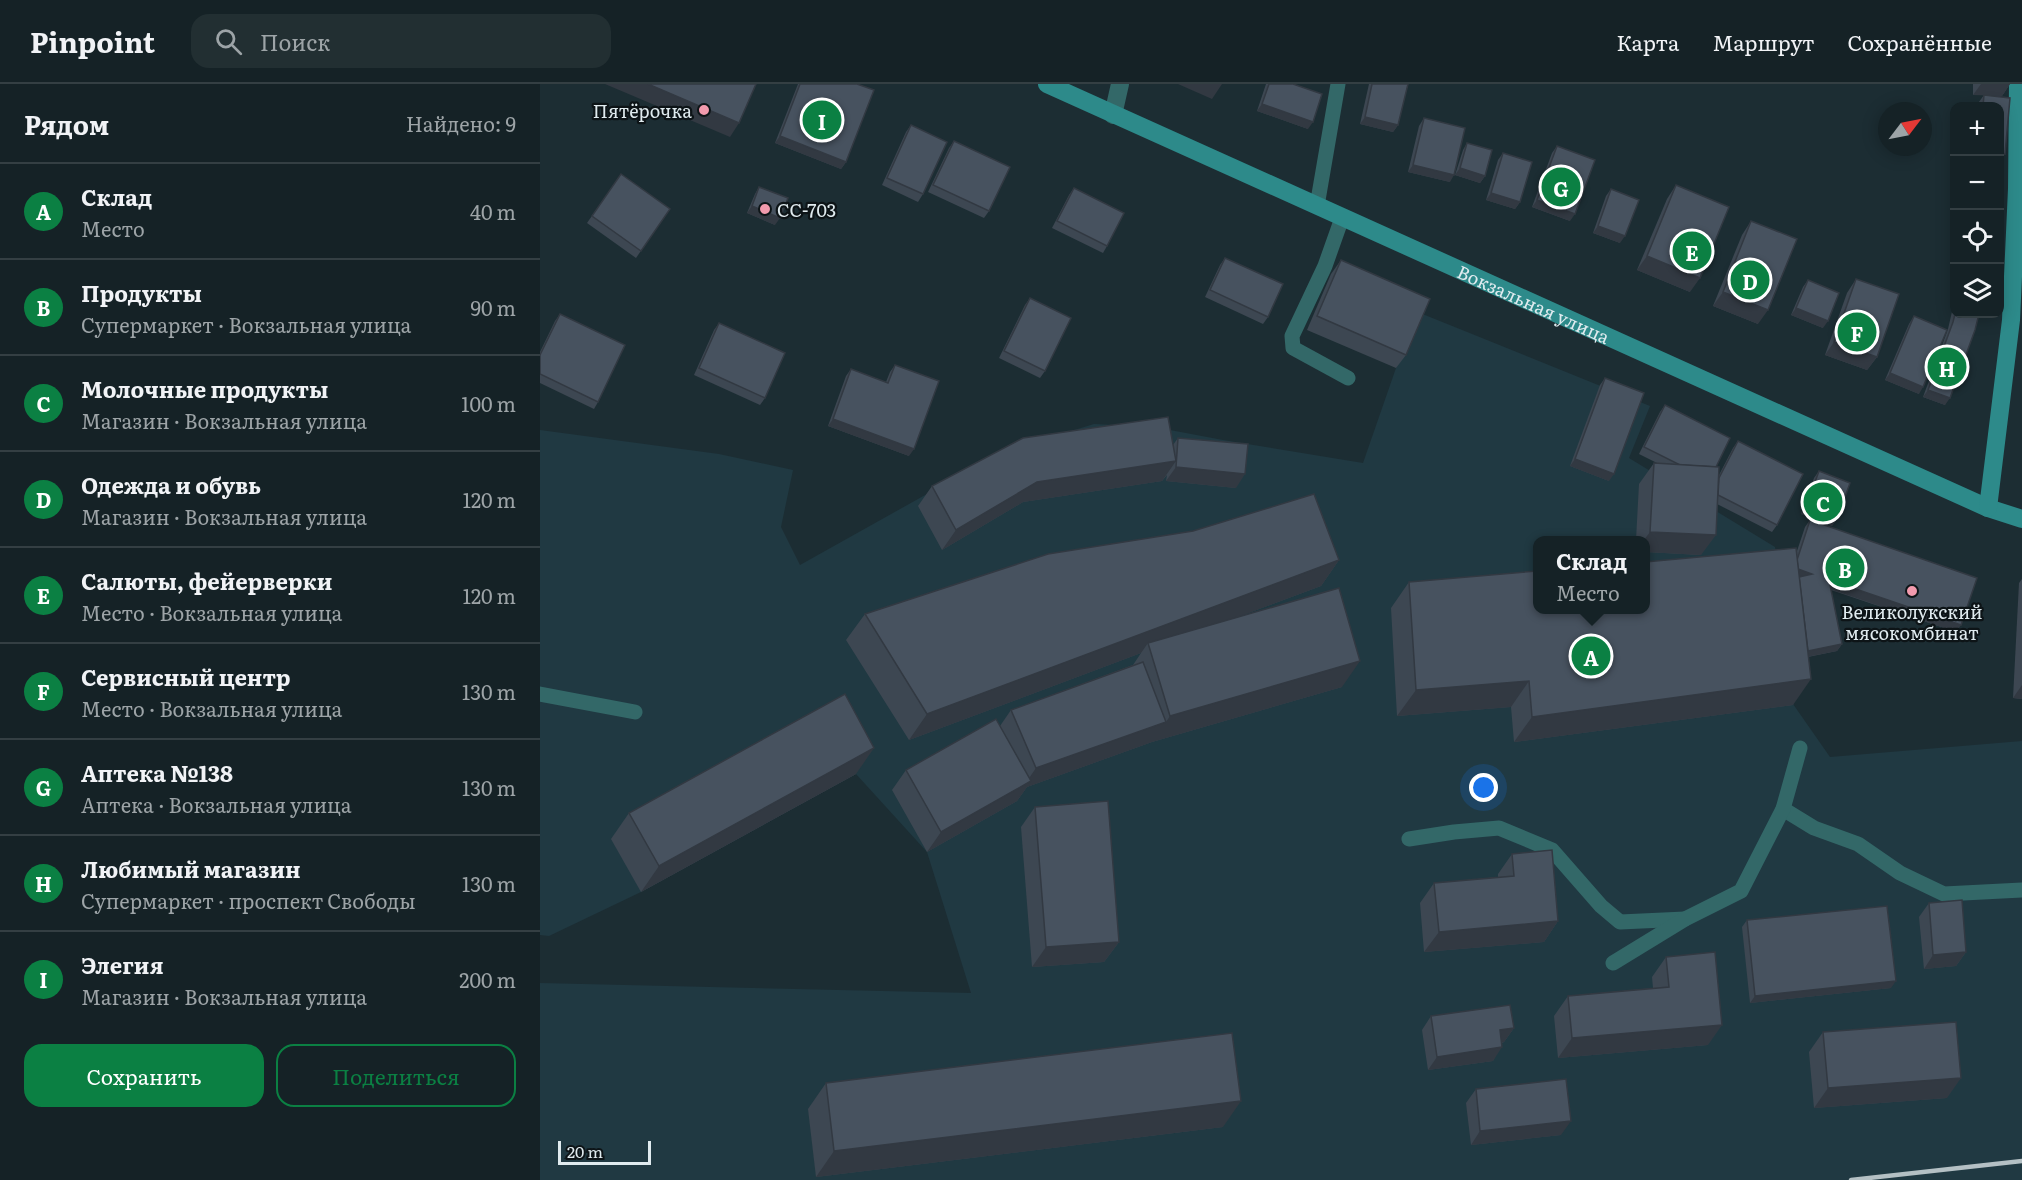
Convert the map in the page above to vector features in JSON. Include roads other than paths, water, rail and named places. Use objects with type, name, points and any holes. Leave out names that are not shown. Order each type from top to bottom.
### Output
[{"type":"main road","name":"Вокзальная улица","points":[[1047,84],[1988,508],[2022,519]]},
{"type":"main road","points":[[1988,508],[2011,320],[2018,189],[2018,84]]},
{"type":"street","points":[[1113,115],[1120,84]]},
{"type":"lane","points":[[1317,206],[1338,84]]},
{"type":"lane","points":[[1342,218],[1325,266],[1292,336],[1293,348],[1348,378]]},
{"type":"lane","points":[[540,694],[634,712]]},
{"type":"lane","points":[[1613,963],[1685,919],[1741,891],[1783,809],[1800,748]]},
{"type":"lane","points":[[1783,809],[1814,828],[1858,844],[1900,873],[1944,894],[2022,890]]},
{"type":"lane","points":[[1409,839],[1499,828],[1552,850],[1601,906],[1620,922],[1685,919]]},
{"type":"railway","points":[[1851,1180],[2022,1161]]},
{"type":"place","name":"Пятёрочка","points":[[704,110]]},
{"type":"place","name":"Элегия","points":[[822,120]]},
{"type":"place","name":"Аптека №138","points":[[1561,187]]},
{"type":"place","name":"СС-703","points":[[765,209]]},
{"type":"place","name":"Салюты, фейерверки","points":[[1692,251]]},
{"type":"place","name":"Одежда и обувь","points":[[1750,280]]},
{"type":"place","name":"Сервисный центр","points":[[1857,332]]},
{"type":"place","name":"Любимый магазин","points":[[1947,367]]},
{"type":"place","name":"Молочные продукты","points":[[1823,502]]},
{"type":"place","name":"Продукты","points":[[1845,568]]},
{"type":"place","name":"Великолукский мясокомбинат","points":[[1912,591]]},
{"type":"place","name":"Склад","points":[[1591,656]]}]
